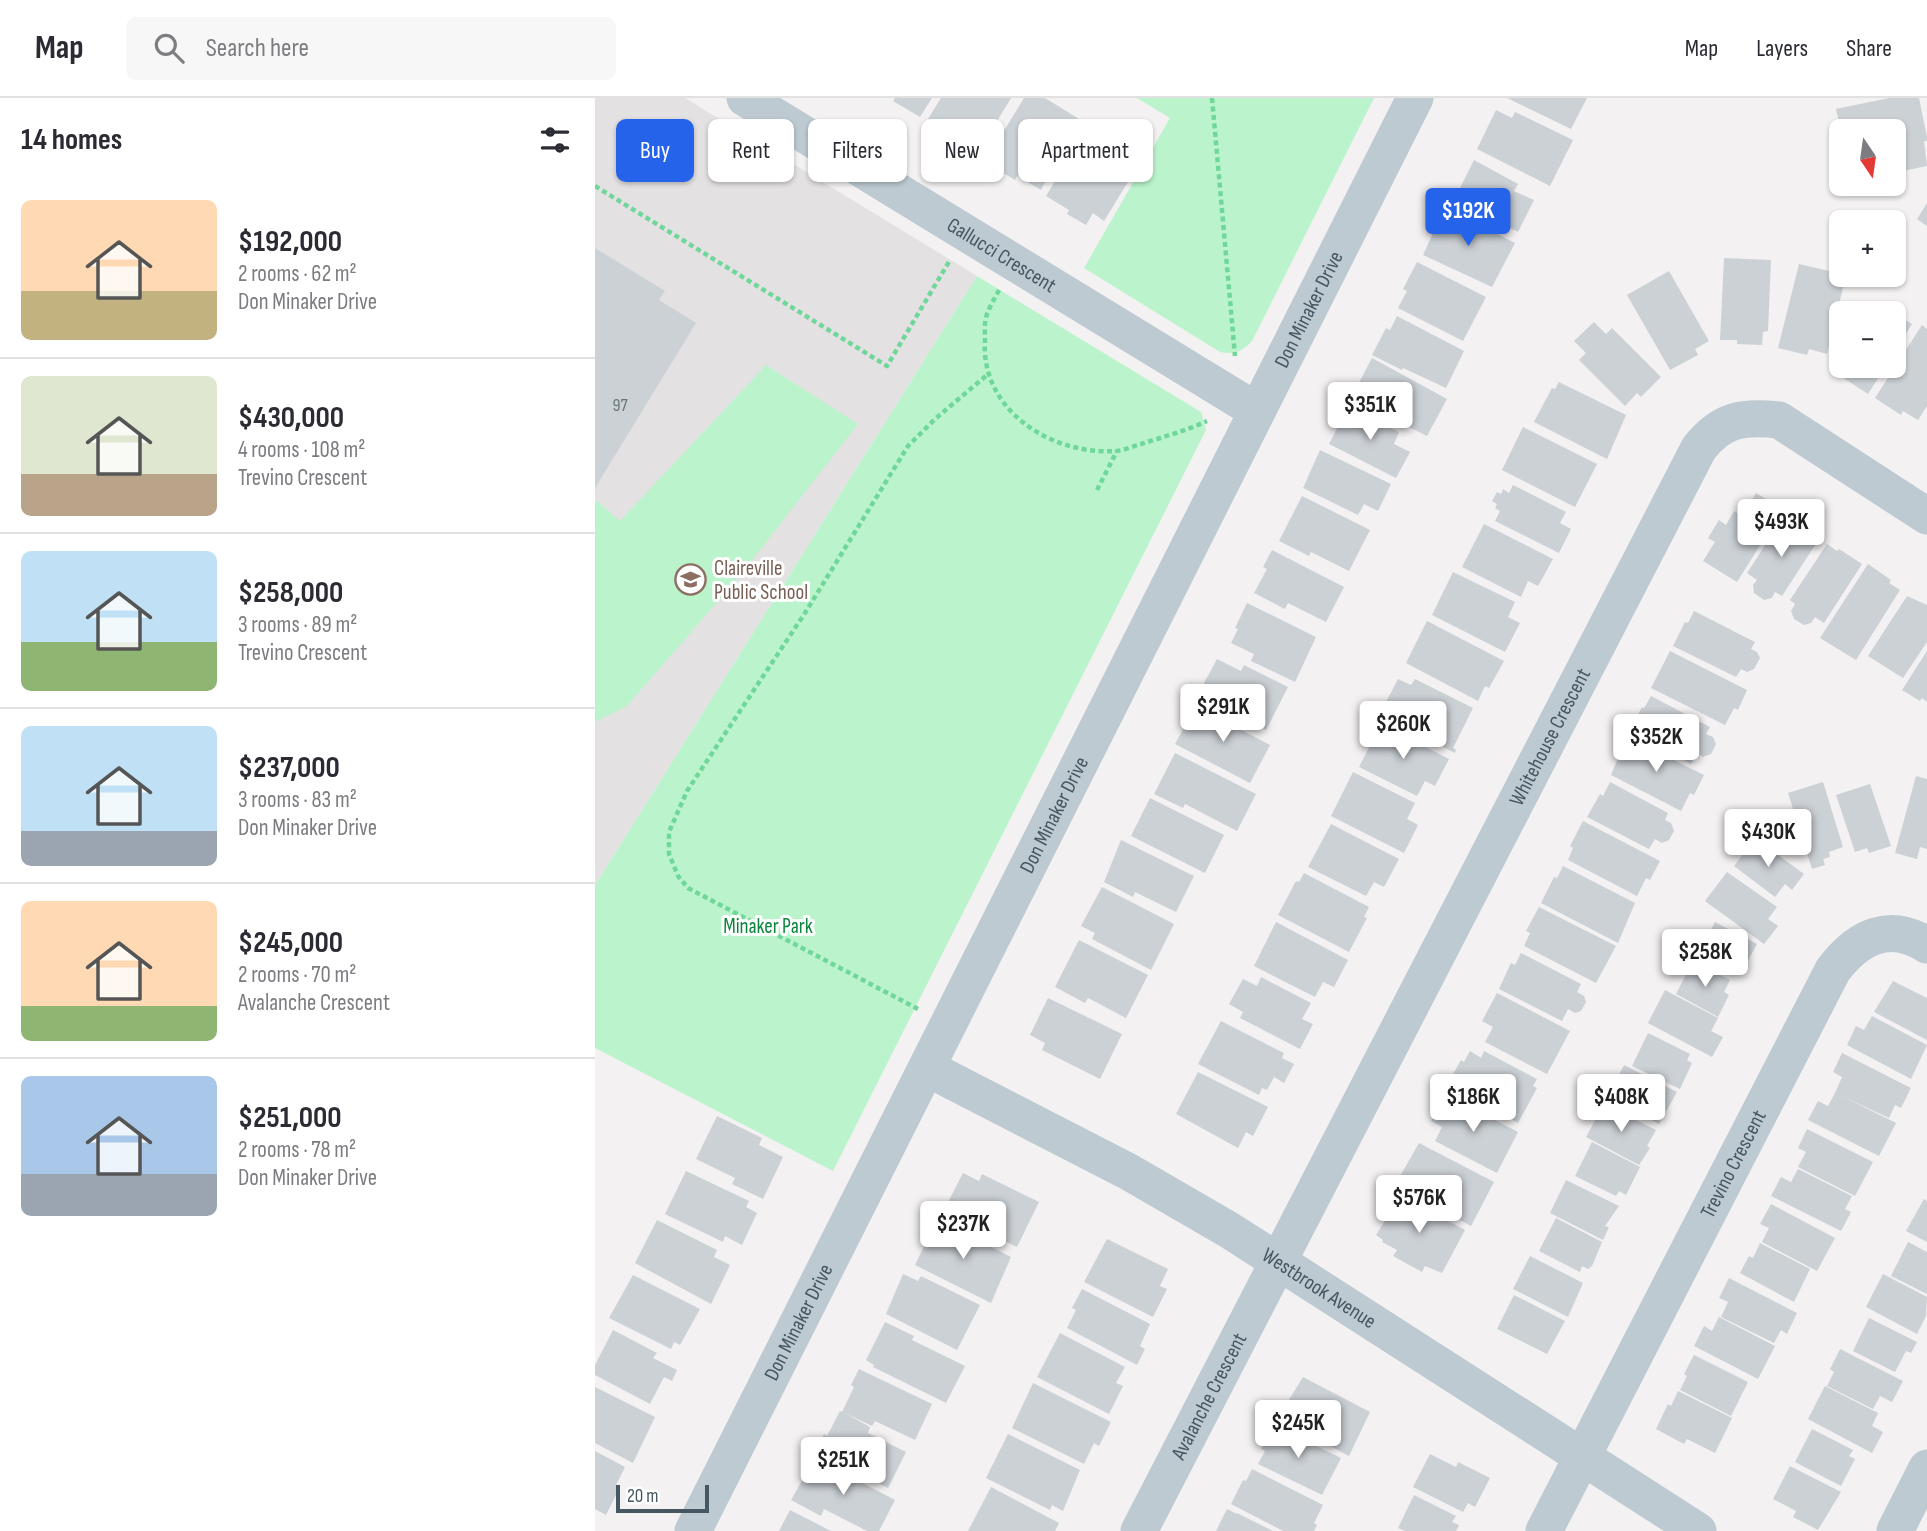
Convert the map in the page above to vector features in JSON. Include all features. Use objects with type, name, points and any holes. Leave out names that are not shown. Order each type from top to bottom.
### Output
[{"type":"street","name":"Gallucci Crescent","points":[[745,98],[1257,411]]},
{"type":"street","name":"Don Minaker Drive","points":[[692,1531],[1415,98]]},
{"type":"street","name":"Whitehouse Crescent","points":[[1278,1262],[1692,461],[1711,432],[1732,421],[1755,418],[1779,420],[1927,516]]},
{"type":"street","name":"Trevino Crescent","points":[[1543,1531],[1833,970],[1847,952],[1865,938],[1887,934],[1913,935],[1927,945]]},
{"type":"street","name":"Westbrook Avenue","points":[[927,1068],[1129,1172],[1229,1230],[1698,1531]]},
{"type":"street","name":"Avalanche Crescent","points":[[1139,1531],[1278,1262]]},
{"type":"street","points":[[1895,1531],[1927,1468]]},
{"type":"path","points":[[1212,98],[1235,356]]},
{"type":"path","points":[[595,186],[887,366],[953,257]]},
{"type":"path","points":[[1001,286],[986,315],[984,346],[987,375],[997,396],[1009,410],[1058,444],[1117,451],[1187,430],[1207,421]]},
{"type":"path","points":[[918,1009],[688,888],[678,877],[669,855],[669,832],[687,791],[805,613],[908,446],[987,375]]},
{"type":"path","points":[[1097,490],[1117,451]]},
{"type":"shaded area","name":"Claireville Public School","points":[[595,98],[685,98],[719,119],[708,119],[708,182],[794,182],[794,164],[808,173],[808,182],[823,182],[977,276],[595,885]]},
{"type":"green space","points":[[1137,98],[1374,98],[1252,341],[1237,352],[1220,352],[1084,268],[1133,182],[1153,182],[1153,148],[1170,118]]},
{"type":"green space","name":"Minaker Park","points":[[977,276],[1201,412],[1206,430],[833,1171],[595,1048],[595,885]]},
{"type":"green space","points":[[766,365],[858,424],[739,577],[627,706],[595,722],[595,503],[597,501],[620,521]]},
{"type":"building","points":[[895,98],[932,98],[920,117],[893,101]]},
{"type":"building","points":[[941,98],[1011,98],[998,119],[928,119]]},
{"type":"building","points":[[1024,98],[1045,98],[1079,119],[1018,119],[1018,177],[1015,180],[1004,173],[1004,131]]},
{"type":"building","points":[[1507,98],[1587,98],[1571,129]]},
{"type":"building","points":[[1889,98],[1919,98],[1927,137],[1927,141],[1924,141],[1927,166],[1906,170],[1906,119],[1838,119],[1836,109]]},
{"type":"building","points":[[1496,110],[1512,118],[1515,112],[1573,140],[1550,186],[1477,149]]},
{"type":"building","points":[[1474,160],[1518,184],[1514,191],[1534,200],[1518,232],[1454,200]]},
{"type":"building","points":[[1027,182],[1045,182],[1041,190]]},
{"type":"building","points":[[1054,182],[1128,182],[1104,221],[1093,213],[1086,225],[1067,214],[1069,210],[1046,196]]},
{"type":"building","points":[[1927,203],[1927,226],[1917,219]]},
{"type":"building","points":[[1445,207],[1515,243],[1492,287],[1423,255]]},
{"type":"building","points":[[595,248],[665,291],[659,300],[696,323],[595,488]]},
{"type":"building","points":[[1724,258],[1771,260],[1768,331],[1763,332],[1762,345],[1720,340]]},
{"type":"building","points":[[1417,262],[1486,297],[1463,341],[1398,308],[1407,291],[1403,289]]},
{"type":"building","points":[[1799,264],[1829,271],[1829,287],[1843,287],[1840,301],[1829,301],[1827,354],[1809,349],[1807,355],[1778,348]]},
{"type":"building","points":[[1669,271],[1709,341],[1695,349],[1698,355],[1670,370],[1627,295]]},
{"type":"building","points":[[1397,316],[1464,351],[1446,388],[1372,355],[1386,328],[1390,330]]},
{"type":"building","points":[[1906,320],[1912,324],[1906,333]]},
{"type":"building","points":[[1594,322],[1606,334],[1612,328],[1661,377],[1641,397],[1637,393],[1625,406],[1579,360],[1586,353],[1574,341]]},
{"type":"building","points":[[1922,325],[1927,329],[1927,406],[1918,420],[1903,411],[1901,415],[1875,398],[1888,378],[1906,378],[1906,350]]},
{"type":"building","points":[[1372,358],[1447,399],[1427,436],[1351,398]]},
{"type":"building","points":[[1844,378],[1878,378],[1868,394]]},
{"type":"building","points":[[1559,382],[1626,415],[1607,459],[1534,422],[1552,388],[1555,389]]},
{"type":"building","points":[[1348,407],[1399,432],[1394,444],[1410,452],[1396,478],[1329,444]]},
{"type":"building","points":[[1523,427],[1597,464],[1575,507],[1502,470]]},
{"type":"building","points":[[1320,450],[1391,484],[1378,511],[1364,504],[1358,515],[1303,488]]},
{"type":"building","points":[[1513,485],[1566,512],[1560,523],[1571,529],[1559,553],[1495,521],[1500,511],[1492,501],[1497,492],[1501,494],[1503,489],[1509,493]]},
{"type":"building","points":[[1756,493],[1780,507],[1778,510],[1781,512],[1737,582],[1703,561],[1715,542],[1708,538],[1719,520],[1726,525],[1734,511],[1742,516]]},
{"type":"building","points":[[1302,496],[1370,530],[1349,571],[1311,552],[1309,556],[1279,541]]},
{"type":"building","points":[[1785,515],[1819,539],[1782,596],[1775,592],[1772,598],[1764,600],[1754,593],[1753,585],[1757,580],[1747,573]]},
{"type":"building","points":[[1484,524],[1553,559],[1538,586],[1528,581],[1521,597],[1462,567]]},
{"type":"building","points":[[1827,544],[1862,564],[1824,623],[1815,617],[1811,623],[1804,625],[1794,619],[1791,611],[1795,604],[1790,600]]},
{"type":"building","points":[[1272,550],[1344,587],[1326,622],[1288,603],[1285,609],[1254,593],[1267,569],[1263,567]]},
{"type":"building","points":[[1868,564],[1900,590],[1856,660],[1820,638]]},
{"type":"building","points":[[1453,572],[1515,602],[1508,617],[1520,623],[1505,652],[1432,615]]},
{"type":"building","points":[[1907,596],[1927,605],[1927,642],[1903,678],[1868,656]]},
{"type":"building","points":[[1247,603],[1316,637],[1295,682],[1251,661],[1254,654],[1231,643]]},
{"type":"building","points":[[1694,611],[1755,642],[1751,649],[1757,652],[1760,658],[1754,669],[1747,672],[1741,669],[1736,677],[1673,646]]},
{"type":"building","points":[[1427,621],[1504,661],[1489,688],[1485,686],[1478,701],[1406,663]]},
{"type":"building","points":[[1670,651],[1747,690],[1738,710],[1734,708],[1725,725],[1651,688]]},
{"type":"building","points":[[1927,651],[1927,702],[1922,698],[1920,701],[1902,690]]},
{"type":"building","points":[[1217,659],[1241,671],[1244,665],[1288,687],[1266,730],[1228,710],[1226,713],[1196,698]]},
{"type":"building","points":[[1398,679],[1411,685],[1415,679],[1473,708],[1453,748],[1455,753],[1427,739],[1429,735],[1397,718],[1400,712],[1385,704]]},
{"type":"building","points":[[1651,696],[1710,727],[1706,734],[1713,737],[1716,744],[1711,754],[1703,757],[1697,753],[1691,764],[1629,731]]},
{"type":"building","points":[[1196,706],[1270,745],[1250,783],[1175,744]]},
{"type":"building","points":[[1381,724],[1449,759],[1435,786],[1425,781],[1417,796],[1359,767]]},
{"type":"building","points":[[1627,737],[1704,775],[1694,795],[1690,793],[1681,811],[1611,775]]},
{"type":"building","points":[[1175,753],[1256,794],[1237,831],[1185,804],[1183,808],[1154,794]]},
{"type":"building","points":[[1353,772],[1415,803],[1407,819],[1418,825],[1404,853],[1331,816]]},
{"type":"building","points":[[1916,776],[1927,779],[1927,849],[1920,847],[1917,859],[1895,853]]},
{"type":"building","points":[[1610,782],[1668,813],[1665,820],[1671,823],[1674,831],[1669,840],[1662,843],[1655,839],[1649,849],[1587,817]]},
{"type":"building","points":[[1823,782],[1843,847],[1829,852],[1830,857],[1823,859],[1825,865],[1812,869],[1788,793]]},
{"type":"building","points":[[1870,784],[1891,846],[1869,853],[1867,848],[1855,852],[1836,795]]},
{"type":"building","points":[[1150,798],[1224,835],[1205,873],[1131,836]]},
{"type":"building","points":[[1583,821],[1660,861],[1650,880],[1646,878],[1637,896],[1568,860],[1573,848],[1570,846]]},
{"type":"building","points":[[1331,824],[1399,859],[1384,887],[1374,882],[1366,896],[1308,867]]},
{"type":"building","points":[[1755,838],[1804,874],[1792,890],[1785,884],[1775,897],[1734,866]]},
{"type":"building","points":[[1121,840],[1194,876],[1176,912],[1135,892],[1133,897],[1104,882]]},
{"type":"building","points":[[1563,866],[1635,903],[1618,943],[1541,903],[1554,877],[1557,878]]},
{"type":"building","points":[[1727,872],[1777,907],[1768,919],[1778,926],[1764,944],[1705,901]]},
{"type":"building","points":[[1304,873],[1369,907],[1364,917],[1367,918],[1349,952],[1278,915],[1296,881],[1299,882]]},
{"type":"building","points":[[1102,887],[1174,924],[1151,970],[1092,939],[1095,933],[1081,926]]},
{"type":"building","points":[[1539,907],[1616,946],[1596,983],[1524,946],[1530,933],[1526,931]]},
{"type":"building","points":[[1276,922],[1348,960],[1334,987],[1323,982],[1315,997],[1254,966]]},
{"type":"building","points":[[1715,922],[1757,944],[1746,964],[1741,961],[1734,974],[1698,954]]},
{"type":"building","points":[[1079,940],[1148,975],[1126,1018],[1088,998],[1085,1003],[1055,987]]},
{"type":"building","points":[[1521,953],[1581,984],[1577,992],[1584,996],[1586,1002],[1581,1011],[1575,1013],[1568,1009],[1562,1021],[1499,989],[1511,963],[1515,965]]},
{"type":"building","points":[[1693,961],[1730,980],[1724,992],[1729,995],[1718,1017],[1676,994]]},
{"type":"building","points":[[1261,977],[1311,1003],[1302,1019],[1313,1024],[1300,1049],[1240,1018],[1243,1012],[1229,1004],[1243,979],[1257,986]]},
{"type":"building","points":[[1893,981],[1927,998],[1927,1040],[1874,1012]]},
{"type":"building","points":[[1665,990],[1718,1018],[1711,1031],[1723,1037],[1712,1057],[1648,1023]]},
{"type":"building","points":[[1497,993],[1570,1031],[1547,1074],[1485,1042],[1493,1027],[1482,1021]]},
{"type":"building","points":[[1048,998],[1122,1034],[1100,1079],[1042,1050],[1045,1043],[1030,1035]]},
{"type":"building","points":[[1872,1016],[1927,1045],[1911,1079],[1847,1045],[1856,1026],[1864,1030]]},
{"type":"building","points":[[1221,1021],[1284,1053],[1282,1058],[1294,1064],[1284,1083],[1274,1077],[1267,1090],[1262,1088],[1259,1095],[1198,1064]]},
{"type":"building","points":[[1648,1033],[1690,1054],[1687,1060],[1692,1063],[1680,1089],[1632,1066]]},
{"type":"building","points":[[1470,1051],[1481,1058],[1484,1051],[1537,1079],[1533,1086],[1537,1088],[1518,1123],[1447,1085],[1461,1060],[1464,1062]]},
{"type":"building","points":[[1842,1053],[1911,1088],[1901,1108],[1895,1105],[1889,1118],[1840,1095],[1896,1123],[1879,1156],[1808,1120],[1818,1101],[1828,1106],[1836,1091],[1842,1077],[1833,1072]]},
{"type":"building","points":[[1624,1065],[1677,1092],[1659,1124],[1607,1097]]},
{"type":"building","points":[[1198,1072],[1268,1107],[1253,1136],[1246,1132],[1238,1148],[1176,1114]]},
{"type":"building","points":[[1445,1094],[1518,1132],[1497,1173],[1435,1141],[1442,1127],[1431,1121]]},
{"type":"building","points":[[1604,1104],[1656,1130],[1647,1146],[1650,1148],[1639,1165],[1586,1137]]},
{"type":"building","points":[[717,1116],[762,1138],[759,1145],[783,1157],[763,1199],[732,1184],[735,1178],[696,1159]]},
{"type":"building","points":[[1807,1129],[1873,1162],[1855,1196],[1798,1167],[1806,1152],[1798,1148]]},
{"type":"building","points":[[1592,1142],[1640,1167],[1626,1195],[1619,1191],[1616,1196],[1575,1176]]},
{"type":"building","points":[[1419,1143],[1494,1182],[1471,1226],[1395,1185]]},
{"type":"building","points":[[1798,1169],[1852,1196],[1845,1209],[1851,1212],[1841,1231],[1771,1196],[1781,1177],[1791,1182]]},
{"type":"building","points":[[686,1171],[749,1201],[746,1207],[757,1213],[742,1245],[725,1236],[723,1242],[665,1214]]},
{"type":"building","points":[[963,1173],[979,1181],[982,1174],[1039,1202],[1017,1247],[943,1212]]},
{"type":"building","points":[[1566,1180],[1619,1206],[1605,1226],[1609,1227],[1603,1240],[1550,1213]]},
{"type":"building","points":[[1395,1193],[1465,1230],[1442,1273],[1425,1266],[1422,1272],[1393,1256],[1397,1250],[1382,1242],[1376,1235],[1385,1221],[1381,1219]]},
{"type":"building","points":[[1924,1199],[1927,1201],[1927,1242],[1906,1231]]},
{"type":"building","points":[[1771,1204],[1835,1238],[1817,1271],[1762,1242],[1769,1228],[1760,1224]]},
{"type":"building","points":[[1556,1218],[1602,1242],[1592,1266],[1588,1269],[1582,1266],[1580,1272],[1539,1251]]},
{"type":"building","points":[[657,1220],[717,1250],[714,1257],[730,1265],[711,1304],[635,1263]]},
{"type":"building","points":[[937,1220],[1011,1257],[991,1303],[915,1265]]},
{"type":"building","points":[[1107,1239],[1168,1269],[1160,1286],[1167,1289],[1153,1317],[1084,1282]]},
{"type":"building","points":[[1908,1242],[1927,1252],[1927,1294],[1891,1276]]},
{"type":"building","points":[[1760,1243],[1810,1269],[1794,1302],[1740,1273],[1749,1256],[1753,1258]]},
{"type":"building","points":[[1530,1256],[1583,1283],[1568,1317],[1513,1289]]},
{"type":"building","points":[[903,1274],[918,1281],[921,1276],[980,1305],[957,1350],[886,1314]]},
{"type":"building","points":[[1883,1274],[1927,1297],[1926,1316],[1917,1334],[1866,1307]]},
{"type":"building","points":[[633,1275],[700,1309],[680,1345],[674,1342],[671,1349],[609,1318]]},
{"type":"building","points":[[1729,1278],[1797,1313],[1787,1334],[1781,1330],[1774,1343],[1721,1317],[1728,1302],[1719,1298]]},
{"type":"building","points":[[1082,1289],[1150,1324],[1140,1346],[1145,1349],[1137,1365],[1067,1328],[1076,1310],[1072,1308]]},
{"type":"building","points":[[1514,1295],[1565,1321],[1547,1354],[1497,1329]]},
{"type":"building","points":[[1719,1317],[1775,1346],[1758,1379],[1694,1346],[1704,1326],[1712,1331]]},
{"type":"building","points":[[1869,1318],[1917,1342],[1911,1353],[1906,1351],[1895,1372],[1853,1351]]},
{"type":"building","points":[[885,1322],[914,1336],[912,1340],[965,1366],[946,1403],[873,1367],[874,1365],[866,1360]]},
{"type":"building","points":[[613,1330],[657,1353],[653,1358],[677,1370],[672,1381],[664,1377],[650,1404],[595,1375],[595,1365]]},
{"type":"building","points":[[1060,1333],[1125,1367],[1116,1383],[1123,1386],[1109,1414],[1037,1377]]},
{"type":"building","points":[[1840,1349],[1903,1381],[1892,1402],[1880,1396],[1873,1409],[1827,1386],[1834,1372],[1830,1369]]},
{"type":"building","points":[[1694,1355],[1748,1382],[1731,1416],[1680,1390],[1687,1376],[1684,1374]]},
{"type":"building","points":[[859,1369],[932,1404],[915,1440],[875,1421],[872,1426],[845,1413],[870,1427],[868,1433],[906,1452],[888,1488],[815,1451],[824,1434],[827,1436],[840,1411],[842,1412]]},
{"type":"building","points":[[1303,1377],[1370,1412],[1349,1456],[1278,1418]]},
{"type":"building","points":[[1033,1383],[1111,1422],[1099,1446],[1094,1443],[1084,1464],[1012,1428]]},
{"type":"building","points":[[1825,1386],[1878,1413],[1872,1426],[1883,1432],[1872,1453],[1808,1419]]},
{"type":"building","points":[[595,1387],[655,1417],[633,1463],[595,1443]]},
{"type":"building","points":[[1678,1391],[1732,1418],[1715,1453],[1687,1439],[1684,1444],[1656,1429],[1668,1404],[1671,1406]]},
{"type":"building","points":[[1273,1425],[1341,1458],[1322,1495],[1258,1464],[1265,1451],[1261,1449]]},
{"type":"building","points":[[1812,1429],[1853,1450],[1849,1456],[1855,1459],[1841,1486],[1795,1462]]},
{"type":"building","points":[[1008,1434],[1080,1470],[1063,1511],[1052,1505],[1050,1510],[986,1478]]},
{"type":"building","points":[[595,1451],[625,1467],[616,1485],[620,1487],[606,1515],[595,1509]]},
{"type":"building","points":[[1430,1454],[1456,1467],[1458,1462],[1490,1478],[1475,1507],[1468,1503],[1463,1512],[1413,1487]]},
{"type":"building","points":[[815,1458],[895,1500],[879,1531],[867,1531],[824,1509],[821,1516],[791,1500]]},
{"type":"building","points":[[1790,1466],[1841,1492],[1818,1530],[1793,1517],[1796,1511],[1773,1499]]},
{"type":"building","points":[[1252,1469],[1323,1505],[1314,1523],[1317,1525],[1314,1531],[1283,1531],[1231,1504]]},
{"type":"building","points":[[991,1487],[1059,1523],[1055,1531],[968,1531]]},
{"type":"building","points":[[1414,1495],[1456,1516],[1452,1522],[1459,1525],[1456,1531],[1405,1531],[1398,1528]]},
{"type":"building","points":[[1227,1509],[1237,1513],[1273,1531],[1216,1531]]},
{"type":"building","points":[[790,1510],[831,1531],[779,1531]]},
{"type":"place","name":"Claireville Public School","points":[[691,580]]}]
